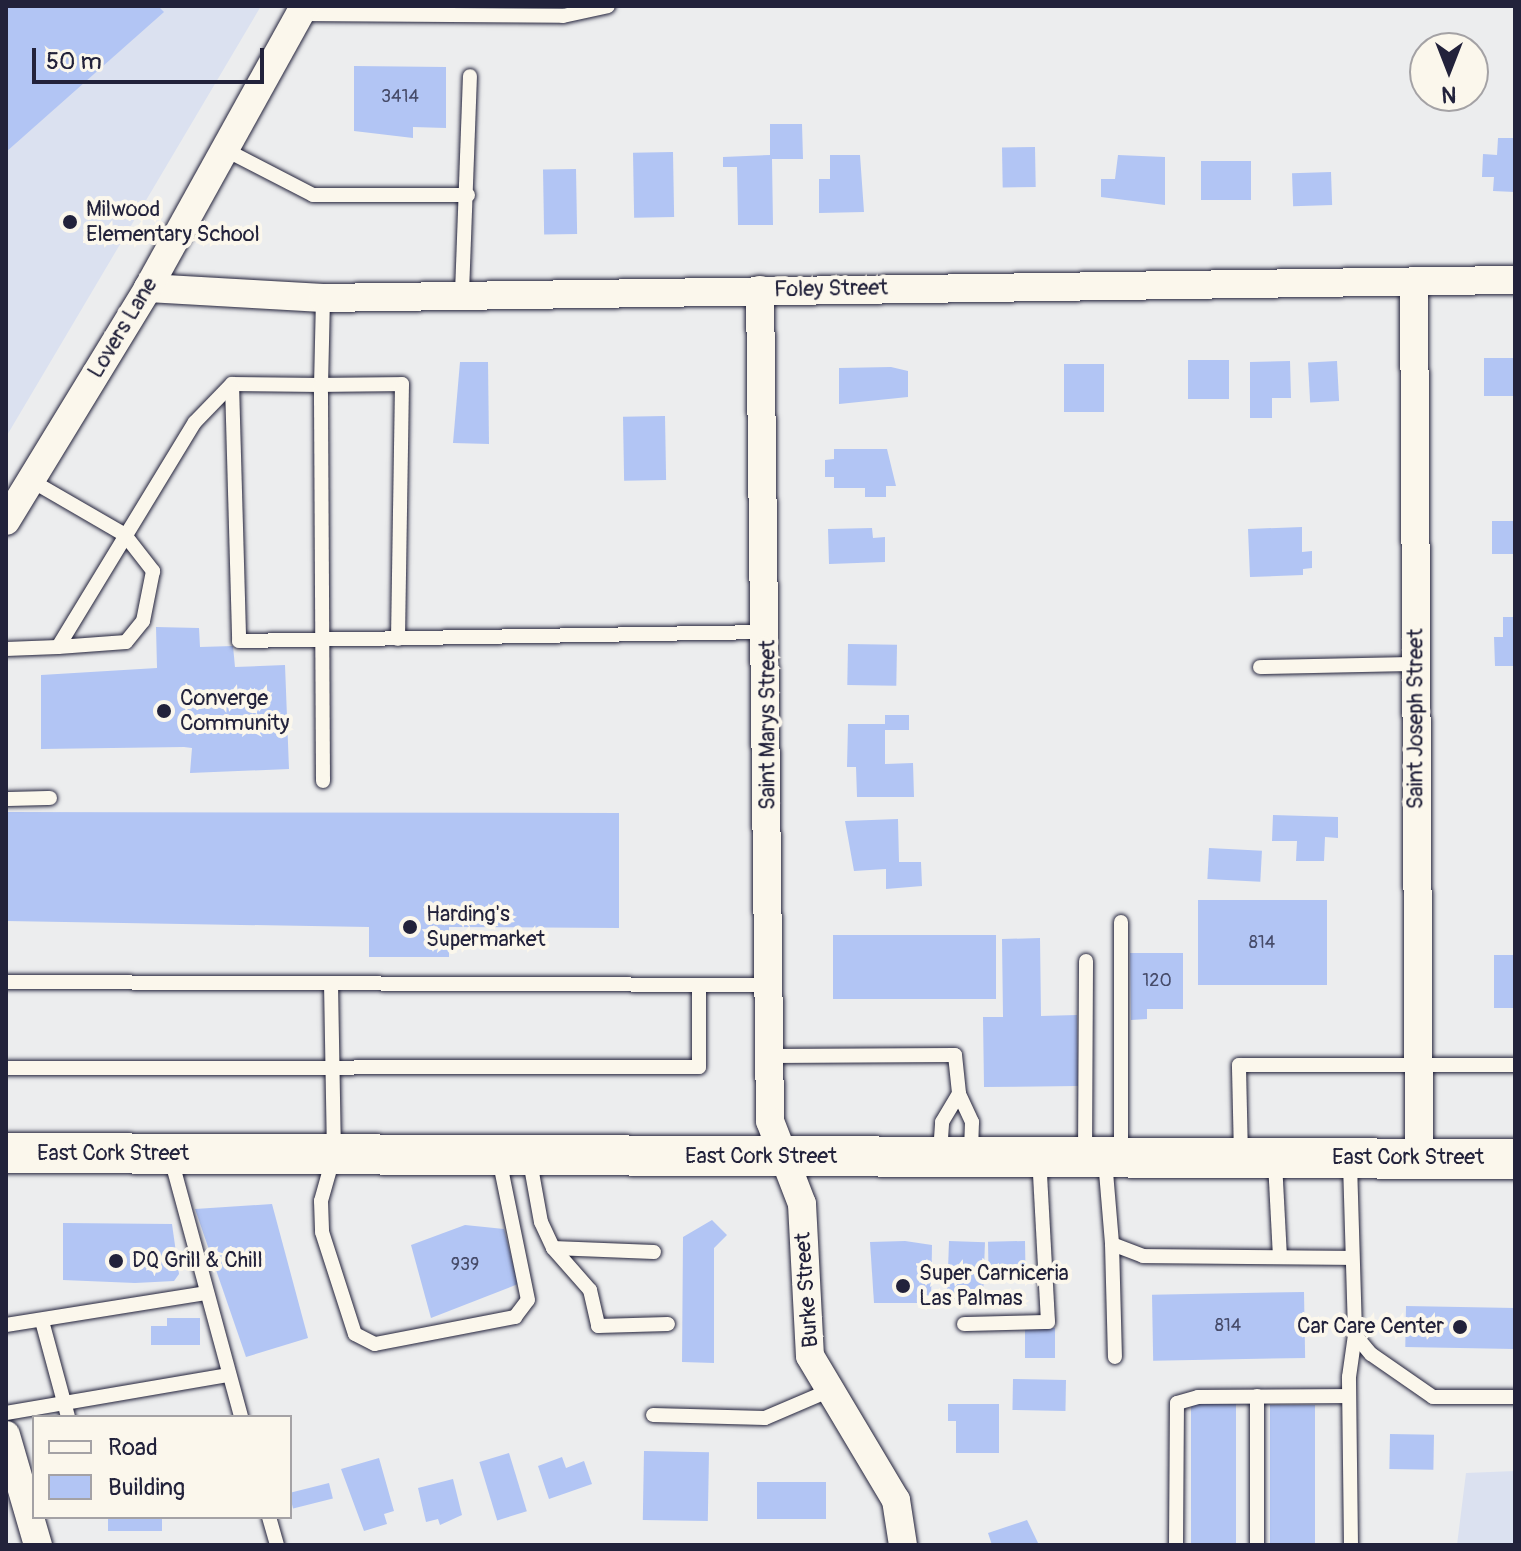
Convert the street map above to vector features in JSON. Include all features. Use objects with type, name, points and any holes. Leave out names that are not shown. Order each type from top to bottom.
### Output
[{"type":"street","name":"Lovers Lane","points":[[6,521],[148,288],[302,10]]},
{"type":"street","name":"Foley Street","points":[[148,288],[323,298],[462,293],[1515,280]]},
{"type":"street","name":"Saint Joseph Street","points":[[1414,281],[1419,1158]]},
{"type":"street","name":"Saint Marys Street","points":[[760,290],[767,632],[770,1121],[788,1157]]},
{"type":"street","name":"East Cork Street","points":[[6,1153],[1515,1159]]},
{"type":"street","name":"Burke Street","points":[[788,1157],[802,1204],[810,1356],[828,1391],[896,1500],[903,1545]]},
{"type":"street","points":[[6,1435],[21,1498],[38,1545]]},
{"type":"lane","points":[[302,10],[563,16],[608,6]]},
{"type":"lane","points":[[462,293],[470,76]]},
{"type":"lane","points":[[224,149],[313,195],[468,195]]},
{"type":"lane","points":[[323,298],[323,781]]},
{"type":"lane","points":[[232,384],[239,641],[767,632]]},
{"type":"lane","points":[[58,647],[195,422],[232,384],[402,384],[398,639]]},
{"type":"lane","points":[[6,649],[126,642],[143,621],[153,571],[125,535],[32,481]]},
{"type":"lane","points":[[1260,667],[1416,664]]},
{"type":"lane","points":[[6,799],[50,798]]},
{"type":"lane","points":[[1104,1157],[1121,922]]},
{"type":"lane","points":[[1086,961],[1112,1244],[1115,1357]]},
{"type":"lane","points":[[6,982],[769,985]]},
{"type":"lane","points":[[331,983],[334,1155],[321,1201],[322,1232],[355,1334],[375,1344],[515,1317],[528,1300],[514,1156]]},
{"type":"lane","points":[[6,1068],[699,1067],[699,986]]},
{"type":"lane","points":[[771,1056],[955,1055],[959,1094],[972,1122],[956,1157]]},
{"type":"lane","points":[[1280,1257],[1239,1065],[1515,1065]]},
{"type":"lane","points":[[956,1157],[942,1122],[959,1094]]},
{"type":"lane","points":[[170,1154],[205,1293],[240,1415]]},
{"type":"lane","points":[[514,1156],[553,1248],[590,1290],[598,1326],[668,1324]]},
{"type":"lane","points":[[964,1324],[1048,1322],[1039,1157]]},
{"type":"lane","points":[[1350,1158],[1355,1335],[1349,1396],[1351,1545]]},
{"type":"lane","points":[[1112,1244],[1143,1256],[1352,1258]]},
{"type":"lane","points":[[553,1248],[654,1252]]},
{"type":"lane","points":[[6,1325],[205,1293]]},
{"type":"lane","points":[[42,1321],[66,1410]]},
{"type":"lane","points":[[1355,1335],[1371,1354],[1433,1397],[1515,1397]]},
{"type":"lane","points":[[6,1413],[66,1410],[229,1375]]},
{"type":"lane","points":[[653,1415],[765,1418],[828,1391]]},
{"type":"lane","points":[[1176,1545],[1177,1403],[1257,1396],[1349,1396]]},
{"type":"lane","points":[[1257,1396],[1257,1545]]},
{"type":"lane","points":[[270,1519],[277,1545]]},
{"type":"shaded area","name":"Milwood Elementary School","points":[[6,6],[261,6],[6,437]]},
{"type":"shaded area","points":[[1515,1471],[1515,1545],[1457,1545],[1466,1473]]},
{"type":"building","points":[[6,6],[158,6],[164,12],[6,152]]},
{"type":"building","points":[[354,66],[446,67],[446,128],[413,127],[413,138],[354,131]]},
{"type":"building","points":[[770,124],[802,124],[803,159],[772,159],[773,225],[738,225],[737,167],[723,167],[723,157],[770,155]]},
{"type":"building","points":[[1498,138],[1515,138],[1515,192],[1493,191],[1494,177],[1482,177],[1483,154],[1497,155]]},
{"type":"building","points":[[1035,147],[1036,187],[1003,188],[1002,148]]},
{"type":"building","points":[[673,152],[674,217],[634,218],[633,153]]},
{"type":"building","points":[[830,155],[860,155],[864,212],[819,213],[819,179],[830,179]]},
{"type":"building","points":[[1118,155],[1165,157],[1165,205],[1101,197],[1101,179],[1115,179]]},
{"type":"building","points":[[1201,161],[1251,161],[1251,200],[1201,200]]},
{"type":"building","points":[[576,169],[577,234],[544,235],[543,170]]},
{"type":"building","points":[[1331,172],[1332,205],[1293,206],[1292,173]]},
{"type":"building","points":[[1484,358],[1515,358],[1515,396],[1484,396]]},
{"type":"building","points":[[1188,360],[1229,360],[1229,399],[1188,399]]},
{"type":"building","points":[[1290,361],[1291,398],[1272,398],[1272,418],[1250,418],[1250,362]]},
{"type":"building","points":[[1337,361],[1339,401],[1310,402],[1308,363]]},
{"type":"building","points":[[460,362],[488,362],[489,444],[453,443]]},
{"type":"building","points":[[1064,364],[1104,364],[1104,412],[1064,412]]},
{"type":"building","points":[[891,367],[908,371],[908,397],[839,404],[839,368]]},
{"type":"building","points":[[665,416],[666,480],[624,481],[623,417]]},
{"type":"building","points":[[834,449],[887,449],[896,486],[886,486],[886,497],[865,497],[865,488],[834,488],[834,477],[825,477],[825,460],[834,459]]},
{"type":"building","points":[[1492,521],[1515,521],[1515,554],[1492,554]]},
{"type":"building","points":[[1302,527],[1302,552],[1312,551],[1312,568],[1303,569],[1303,575],[1250,577],[1248,529]]},
{"type":"building","points":[[872,528],[873,538],[885,537],[885,562],[829,564],[828,529]]},
{"type":"building","points":[[1503,617],[1515,617],[1515,666],[1495,666],[1494,637],[1503,637]]},
{"type":"building","name":"Converge Community","points":[[156,627],[199,628],[200,647],[233,646],[235,667],[285,665],[289,769],[190,773],[192,748],[184,747],[41,749],[41,675],[157,668]]},
{"type":"building","points":[[848,644],[897,645],[896,686],[847,685]]},
{"type":"building","points":[[885,715],[909,715],[909,730],[885,730],[885,764],[913,763],[914,797],[857,797],[856,767],[847,767],[848,724],[885,724]]},
{"type":"building","points":[[6,812],[619,813],[619,928],[449,927],[449,957],[369,957],[369,927],[6,921]]},
{"type":"building","points":[[1273,815],[1338,817],[1338,838],[1325,837],[1324,861],[1296,861],[1297,841],[1272,841]]},
{"type":"building","points":[[898,819],[899,862],[921,862],[922,886],[886,889],[886,869],[854,871],[845,821]]},
{"type":"building","points":[[1209,848],[1262,851],[1260,882],[1207,879]]},
{"type":"building","points":[[1198,900],[1327,900],[1327,985],[1198,985]]},
{"type":"building","points":[[833,935],[996,935],[996,999],[833,999]]},
{"type":"building","points":[[1040,938],[1041,1016],[1077,1015],[1078,1086],[984,1087],[983,1017],[1003,1017],[1002,939]]},
{"type":"building","points":[[1130,953],[1183,953],[1183,1009],[1147,1009],[1147,1019],[1131,1020]]},
{"type":"building","points":[[1494,955],[1515,955],[1515,1008],[1494,1008]]},
{"type":"building","points":[[272,1204],[308,1338],[246,1357],[195,1209]]},
{"type":"building","points":[[712,1220],[727,1235],[714,1248],[714,1363],[682,1362],[683,1237]]},
{"type":"building","points":[[63,1223],[172,1224],[179,1274],[174,1281],[63,1280]]},
{"type":"building","points":[[465,1225],[504,1229],[518,1284],[431,1318],[411,1245]]},
{"type":"building","name":"Super Carniceria Las Palmas","points":[[905,1241],[932,1245],[931,1303],[874,1303],[870,1242]]},
{"type":"building","points":[[949,1241],[985,1242],[983,1305],[947,1304]]},
{"type":"building","points":[[1025,1241],[1026,1280],[989,1281],[988,1242]]},
{"type":"building","points":[[1304,1292],[1305,1358],[1153,1361],[1152,1295]]},
{"type":"building","name":"Car Care Center","points":[[1406,1306],[1515,1308],[1514,1349],[1405,1347]]},
{"type":"building","points":[[167,1318],[200,1318],[200,1345],[151,1345],[151,1326],[167,1326]]},
{"type":"building","points":[[1025,1328],[1055,1328],[1055,1358],[1025,1358]]},
{"type":"building","points":[[1013,1379],[1066,1380],[1065,1411],[1012,1410]]},
{"type":"building","points":[[948,1404],[999,1404],[999,1453],[956,1453],[956,1421],[948,1421]]},
{"type":"building","points":[[1191,1404],[1236,1404],[1236,1545],[1191,1545]]},
{"type":"building","points":[[1270,1405],[1315,1405],[1315,1545],[1270,1545]]},
{"type":"building","points":[[1390,1434],[1434,1435],[1433,1470],[1389,1469]]},
{"type":"building","points":[[644,1451],[709,1452],[708,1521],[643,1520]]},
{"type":"building","points":[[509,1453],[527,1511],[497,1520],[479,1462]]},
{"type":"building","points":[[562,1457],[566,1468],[584,1461],[592,1484],[549,1499],[538,1466]]},
{"type":"building","points":[[379,1458],[394,1511],[384,1514],[387,1524],[364,1531],[341,1469]]},
{"type":"building","points":[[453,1479],[462,1515],[440,1525],[438,1519],[426,1522],[418,1488]]},
{"type":"building","points":[[757,1482],[826,1482],[826,1519],[757,1519]]},
{"type":"building","points":[[329,1483],[333,1499],[293,1508],[292,1492]]},
{"type":"building","points":[[108,1519],[162,1519],[162,1531],[108,1531]]},
{"type":"building","points":[[1027,1520],[1039,1545],[992,1545],[988,1533]]},
{"type":"place","name":"Milwood Elementary School","points":[[70,222]]},
{"type":"place","name":"Converge Community","points":[[164,711]]},
{"type":"place","name":"Harding's Supermarket","points":[[410,927]]},
{"type":"place","name":"DQ Grill & Chill","points":[[116,1261]]},
{"type":"place","name":"Super Carniceria Las Palmas","points":[[903,1286]]},
{"type":"place","name":"Car Care Center","points":[[1460,1327]]}]
